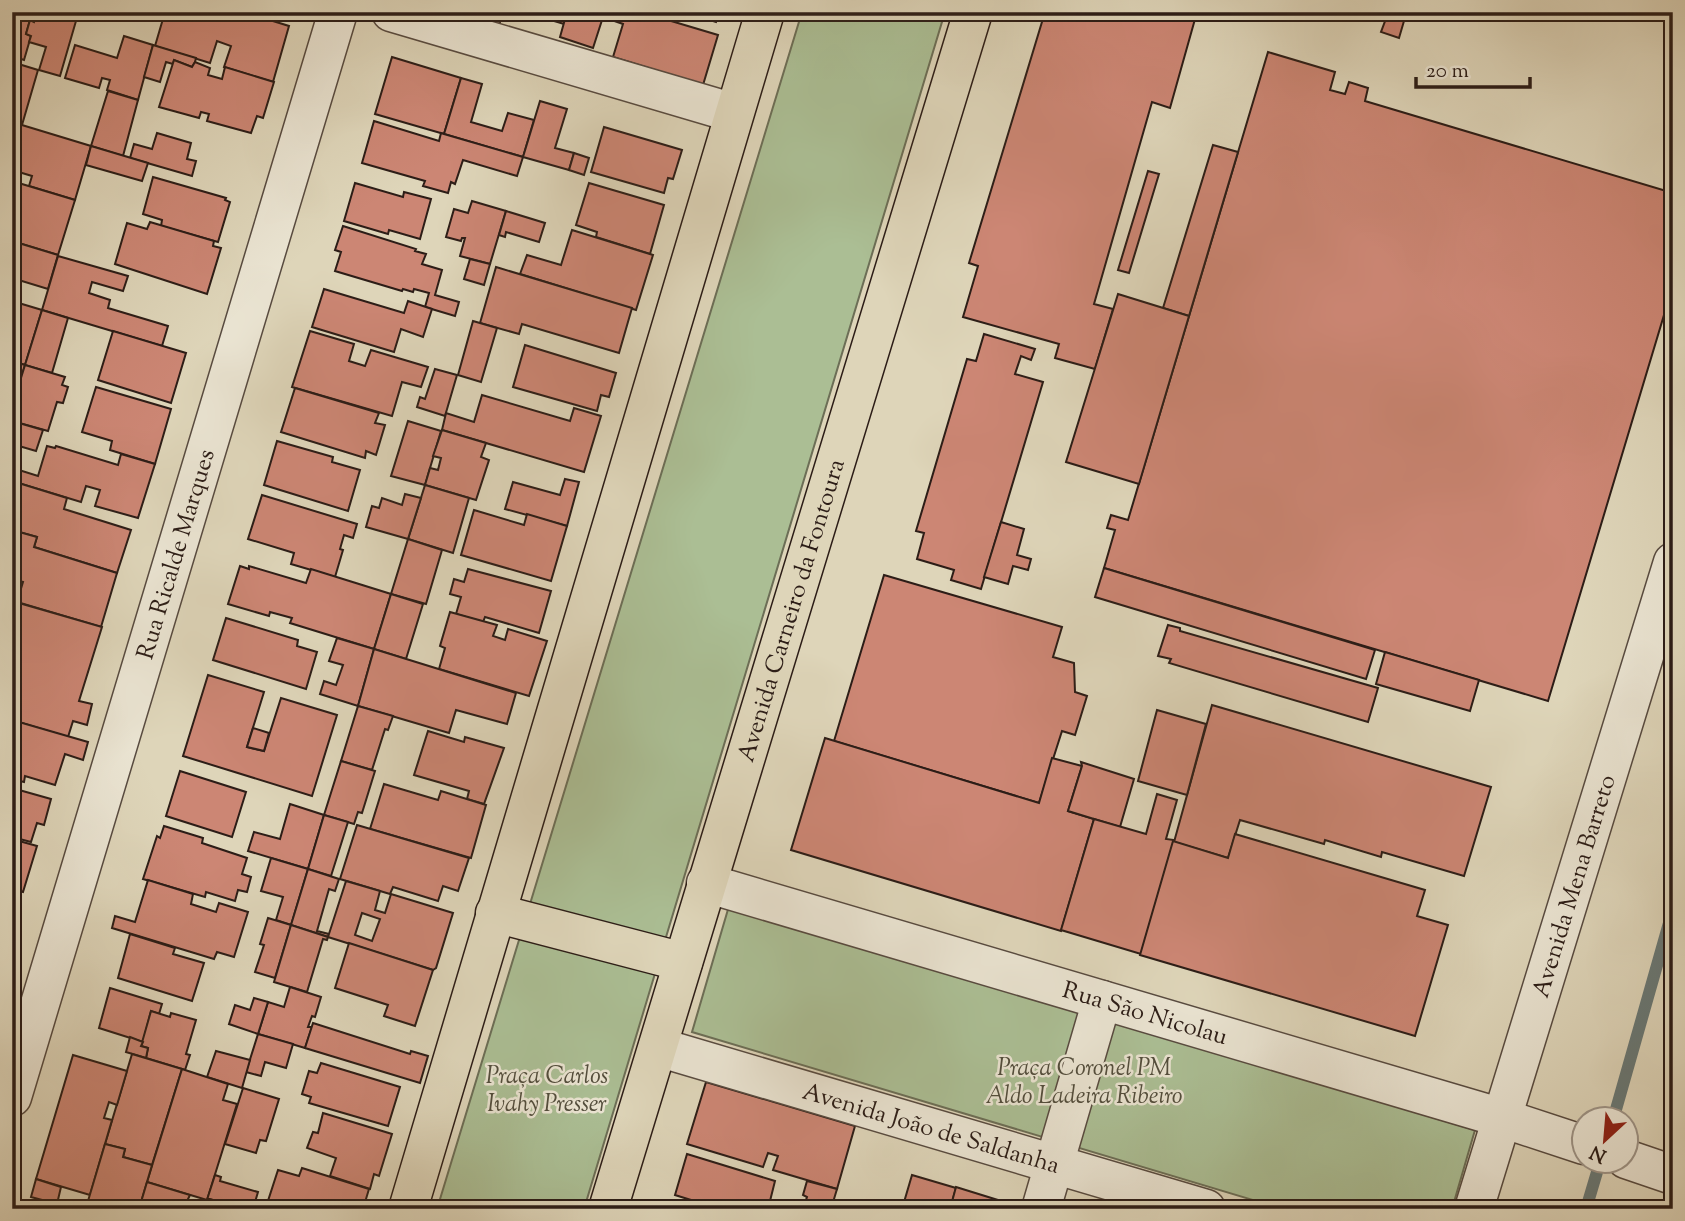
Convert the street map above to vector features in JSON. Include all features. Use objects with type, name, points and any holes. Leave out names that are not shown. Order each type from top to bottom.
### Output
[{"type":"main road","points":[[408,1209],[765,12]]},
{"type":"main road","name":"Avenida Carneiro da Fontoura","points":[[608,1209],[973,12]]},
{"type":"main road","points":[[495,913],[683,961]]},
{"type":"street","name":"Rua Ricalde Marques","points":[[12,1097],[338,12]]},
{"type":"street","points":[[391,12],[734,113]]},
{"type":"street","name":"Avenida Mena Barreto","points":[[1474,1209],[1673,562]]},
{"type":"street","name":"Rua São Nicolau","points":[[706,883],[1570,1140]]},
{"type":"street","points":[[1041,1209],[1102,1000]]},
{"type":"street","name":"Avenida João de Saldanha","points":[[657,1047],[1206,1209]]},
{"type":"street","points":[[1640,1164],[1673,1175]]},
{"type":"green space","name":"Praça Carlos Ivahy Presser","points":[[802,12],[945,12],[584,1209],[437,1209]]},
{"type":"green space","name":"Praça Coronel PM Aldo Ladeira Ribeiro","points":[[729,906],[1475,1130],[1452,1209],[1283,1209],[692,1032]]},
{"type":"building","points":[[12,12],[36,14],[34,22],[30,20],[26,34],[31,36],[24,60],[12,56]]},
{"type":"building","points":[[37,12],[47,12],[76,21],[60,76],[39,70],[46,47],[29,42],[31,36],[26,34],[30,20],[34,22]]},
{"type":"building","points":[[165,12],[244,12],[289,26],[273,82],[224,67],[231,46],[217,41],[210,63],[155,46]]},
{"type":"building","points":[[467,12],[503,12],[500,22]]},
{"type":"building","points":[[544,12],[567,12],[564,24],[544,18]]},
{"type":"building","points":[[567,12],[641,12],[718,35],[703,85],[613,57],[623,24],[603,17],[593,48],[560,37]]},
{"type":"building","points":[[685,12],[719,12],[716,22]]},
{"type":"building","points":[[1045,12],[1165,12],[1177,16],[1179,12],[1197,12],[1170,108],[1152,102],[1094,304],[1113,309],[1095,369],[1055,358],[1059,344],[963,317],[978,266],[969,263]]},
{"type":"building","points":[[1387,16],[1404,21],[1399,38],[1381,32]]},
{"type":"building","points":[[124,36],[153,45],[138,100],[107,90],[110,80],[102,78],[99,88],[65,78],[75,45],[117,58]]},
{"type":"building","points":[[153,45],[196,58],[195,62],[192,67],[174,60],[173,64],[166,62],[160,82],[144,77]]},
{"type":"building","points":[[1268,52],[1335,72],[1330,90],[1345,94],[1349,82],[1368,88],[1365,101],[1673,193],[1673,285],[1548,701],[1104,568],[1115,530],[1107,528],[1111,515],[1128,520]]},
{"type":"building","points":[[392,57],[461,78],[444,134],[375,114]]},
{"type":"building","points":[[174,60],[192,67],[195,62],[210,68],[208,75],[222,79],[225,67],[274,82],[263,118],[257,116],[251,133],[207,121],[209,114],[201,112],[199,118],[159,107]]},
{"type":"building","points":[[12,62],[38,70],[22,125],[12,122]]},
{"type":"building","points":[[461,78],[482,84],[471,122],[502,131],[508,113],[534,120],[523,157],[444,134]]},
{"type":"building","points":[[108,91],[138,100],[123,156],[91,146]]},
{"type":"building","points":[[540,101],[567,109],[555,148],[574,153],[569,170],[523,157]]},
{"type":"building","points":[[374,121],[439,141],[441,133],[523,157],[517,176],[463,160],[455,184],[451,182],[448,193],[423,186],[425,181],[362,163]]},
{"type":"building","points":[[12,122],[91,146],[75,200],[29,186],[32,176],[12,170]]},
{"type":"building","points":[[604,127],[682,150],[673,179],[668,178],[664,193],[591,172]]},
{"type":"building","points":[[157,133],[191,143],[187,159],[196,161],[192,176],[130,158],[134,144],[152,149]]},
{"type":"building","points":[[1213,145],[1238,152],[1189,316],[1163,308]]},
{"type":"building","points":[[91,146],[148,163],[142,181],[86,165]]},
{"type":"building","points":[[574,153],[589,158],[584,175],[569,170]]},
{"type":"building","points":[[1148,171],[1159,174],[1129,273],[1118,270]]},
{"type":"building","points":[[153,177],[226,198],[225,200],[230,202],[218,242],[161,226],[162,220],[143,214]]},
{"type":"building","points":[[12,181],[75,200],[58,255],[12,241]]},
{"type":"building","points":[[355,183],[403,197],[404,192],[431,199],[420,239],[389,230],[388,234],[344,221]]},
{"type":"building","points":[[589,183],[664,205],[650,254],[596,237],[597,232],[576,225]]},
{"type":"building","points":[[472,201],[506,211],[490,264],[460,256],[465,238],[461,241],[446,237],[454,209],[468,213]]},
{"type":"building","points":[[506,211],[545,223],[539,242],[506,232],[505,237],[499,235]]},
{"type":"building","points":[[150,222],[214,241],[213,246],[221,248],[207,294],[115,264],[127,223],[147,229]]},
{"type":"building","points":[[343,226],[426,254],[422,264],[442,270],[435,295],[459,302],[455,316],[425,307],[429,293],[414,289],[413,292],[402,291],[335,271],[341,252],[335,250]]},
{"type":"building","points":[[572,230],[653,255],[636,310],[520,274],[527,255],[561,265]]},
{"type":"building","points":[[12,241],[58,255],[48,289],[12,278]]},
{"type":"building","points":[[58,256],[128,276],[123,291],[92,282],[89,293],[110,300],[108,308],[168,326],[162,346],[42,310]]},
{"type":"building","points":[[470,259],[490,264],[484,285],[464,279]]},
{"type":"building","points":[[496,267],[632,308],[619,353],[522,324],[519,334],[480,323]]},
{"type":"building","points":[[324,289],[404,313],[408,301],[432,309],[423,337],[401,329],[394,352],[312,327]]},
{"type":"building","points":[[1118,294],[1189,316],[1139,484],[1066,462]]},
{"type":"building","points":[[12,301],[42,310],[25,365],[12,361]]},
{"type":"building","points":[[42,310],[68,318],[52,373],[25,365]]},
{"type":"building","points":[[473,321],[497,328],[481,382],[458,375]]},
{"type":"building","points":[[113,331],[186,353],[171,403],[98,380]]},
{"type":"building","points":[[310,331],[354,344],[349,361],[365,366],[371,350],[428,367],[421,387],[402,382],[392,416],[292,387]]},
{"type":"building","points":[[984,334],[1035,349],[1031,360],[1021,356],[1015,374],[1043,382],[981,589],[951,580],[954,570],[917,559],[924,533],[916,531],[967,359],[976,361]]},
{"type":"building","points":[[525,345],[616,373],[609,397],[601,395],[597,411],[513,387]]},
{"type":"building","points":[[12,361],[25,365],[12,407]]},
{"type":"building","points":[[25,365],[65,377],[62,385],[68,387],[63,403],[57,402],[48,431],[12,421],[12,407]]},
{"type":"building","points":[[435,369],[457,375],[445,416],[417,407],[420,397],[425,399]]},
{"type":"building","points":[[96,387],[171,409],[155,464],[110,450],[112,441],[82,432]]},
{"type":"building","points":[[295,388],[379,413],[375,423],[385,425],[376,455],[366,451],[365,458],[281,432]]},
{"type":"building","points":[[482,395],[570,421],[574,408],[601,416],[584,472],[442,430],[446,413],[474,422]]},
{"type":"building","points":[[12,421],[43,430],[36,451],[12,444]]},
{"type":"building","points":[[408,421],[441,431],[425,485],[391,476]]},
{"type":"building","points":[[442,430],[486,443],[481,457],[489,460],[476,500],[425,485],[430,468],[438,470],[441,458],[433,456]]},
{"type":"building","points":[[277,441],[333,457],[332,462],[360,470],[348,511],[264,485]]},
{"type":"building","points":[[47,446],[56,446],[118,465],[121,454],[155,464],[138,518],[95,506],[100,490],[86,486],[81,502],[15,482],[19,470],[38,476]]},
{"type":"building","points":[[565,479],[579,482],[567,526],[505,509],[513,482],[560,495]]},
{"type":"building","points":[[12,481],[67,498],[64,509],[131,530],[117,573],[34,547],[37,537],[12,530]]},
{"type":"building","points":[[425,485],[469,498],[453,553],[408,539]]},
{"type":"building","points":[[405,494],[421,498],[408,539],[366,527],[372,506],[379,508],[382,498],[402,505]]},
{"type":"building","points":[[262,495],[357,524],[353,538],[344,535],[340,549],[343,550],[335,577],[291,564],[294,553],[248,539]]},
{"type":"building","points":[[474,510],[524,525],[527,514],[567,526],[551,581],[461,555]]},
{"type":"building","points":[[1001,522],[1024,529],[1017,555],[1031,559],[1028,570],[1013,566],[1008,584],[984,577]]},
{"type":"building","points":[[12,530],[37,537],[34,547],[117,573],[101,627],[17,602],[23,582],[12,579]]},
{"type":"building","points":[[408,539],[442,550],[426,604],[391,594]]},
{"type":"building","points":[[240,566],[249,569],[249,566],[306,583],[311,569],[391,594],[374,649],[290,623],[292,618],[270,612],[269,616],[228,604]]},
{"type":"building","points":[[1104,568],[1375,650],[1366,679],[1095,597]]},
{"type":"building","points":[[468,569],[551,591],[539,633],[485,617],[483,622],[456,614],[461,597],[450,594],[454,579],[464,582]]},
{"type":"building","points":[[884,575],[1062,627],[1053,657],[1074,663],[1075,692],[1087,696],[1075,735],[1062,731],[1039,803],[834,741]]},
{"type":"building","points":[[391,594],[423,604],[406,659],[374,649]]},
{"type":"building","points":[[12,601],[102,627],[79,701],[92,704],[87,725],[73,721],[68,737],[12,720]]},
{"type":"building","points":[[450,612],[497,625],[493,636],[505,640],[508,629],[547,641],[529,696],[439,669],[445,648],[440,646]]},
{"type":"building","points":[[226,618],[298,640],[297,646],[317,652],[306,689],[213,660]]},
{"type":"building","points":[[1168,625],[1180,628],[1180,631],[1378,688],[1368,722],[1169,663],[1171,659],[1158,656]]},
{"type":"building","points":[[337,638],[374,649],[358,706],[320,694],[324,681],[336,685],[343,665],[329,661]]},
{"type":"building","points":[[374,649],[516,693],[507,724],[456,710],[449,733],[358,706]]},
{"type":"building","points":[[1385,652],[1479,680],[1470,711],[1376,684]]},
{"type":"building","points":[[208,675],[264,692],[247,747],[264,751],[281,698],[337,715],[312,796],[183,756]]},
{"type":"building","points":[[1212,705],[1491,787],[1464,876],[1382,852],[1381,857],[1325,840],[1324,844],[1240,820],[1228,858],[1174,842]]},
{"type":"building","points":[[358,706],[393,716],[388,730],[385,729],[372,770],[341,761]]},
{"type":"building","points":[[1157,710],[1206,724],[1187,795],[1138,781]]},
{"type":"building","points":[[12,720],[88,742],[83,760],[65,754],[55,785],[25,776],[24,782],[12,779]]},
{"type":"building","points":[[253,728],[269,733],[264,751],[247,747]]},
{"type":"building","points":[[428,731],[464,742],[465,737],[504,748],[484,804],[467,799],[469,791],[414,775]]},
{"type":"building","points":[[825,738],[1039,803],[1052,758],[1082,766],[1068,811],[1094,819],[1061,931],[791,850]]},
{"type":"building","points":[[341,761],[375,771],[362,813],[358,812],[354,824],[324,815]]},
{"type":"building","points":[[1081,762],[1134,779],[1120,827],[1068,811]]},
{"type":"building","points":[[180,771],[246,792],[232,837],[166,816]]},
{"type":"building","points":[[384,784],[438,800],[441,791],[486,805],[471,858],[370,829]]},
{"type":"building","points":[[12,788],[51,799],[44,825],[37,823],[31,842],[12,837]]},
{"type":"building","points":[[1157,794],[1177,800],[1166,839],[1174,840],[1141,954],[1061,930],[1094,819],[1146,834]]},
{"type":"building","points":[[290,804],[324,815],[308,869],[248,851],[254,832],[280,839]]},
{"type":"building","points":[[324,815],[348,822],[331,876],[308,869]]},
{"type":"building","points":[[357,825],[469,858],[458,891],[443,886],[438,901],[393,887],[390,894],[340,879]]},
{"type":"building","points":[[164,826],[203,838],[202,843],[247,858],[242,874],[251,877],[247,892],[238,890],[235,901],[206,892],[205,897],[143,879],[157,836],[160,838]]},
{"type":"building","points":[[1235,834],[1425,890],[1417,916],[1448,925],[1415,1036],[1140,955],[1173,841],[1228,858]]},
{"type":"building","points":[[12,839],[37,846],[23,892],[12,889]]},
{"type":"building","points":[[271,858],[308,869],[291,925],[276,920],[283,897],[261,891]]},
{"type":"building","points":[[308,869],[339,879],[335,891],[329,889],[317,931],[329,934],[328,937],[291,925]]},
{"type":"building","points":[[148,880],[193,894],[191,904],[216,912],[219,903],[248,912],[234,957],[217,952],[214,959],[112,928],[115,916],[135,922]]},
{"type":"building","points":[[346,881],[380,891],[375,910],[385,913],[391,894],[453,913],[436,968],[433,970],[328,937]],"holes":[[[362,913],[380,919],[372,941],[355,935]]]},
{"type":"building","points":[[12,899],[18,900],[12,918]]},
{"type":"building","points":[[268,918],[291,925],[275,978],[255,972],[264,945],[260,944]]},
{"type":"building","points":[[291,925],[328,937],[327,940],[323,939],[307,992],[274,982]]},
{"type":"building","points":[[130,934],[175,948],[173,954],[204,963],[192,1001],[118,978]]},
{"type":"building","points":[[349,943],[433,970],[415,1026],[384,1016],[388,1005],[335,988]]},
{"type":"building","points":[[290,987],[321,997],[315,1017],[312,1016],[308,1027],[312,1027],[305,1048],[258,1034],[268,1002],[284,1007]]},
{"type":"building","points":[[110,988],[162,1004],[159,1014],[151,1011],[143,1042],[99,1028]]},
{"type":"building","points":[[254,998],[268,1002],[258,1034],[229,1024],[235,1005],[250,1010]]},
{"type":"building","points":[[151,1011],[170,1017],[171,1013],[196,1020],[186,1054],[190,1055],[185,1070],[146,1058],[148,1048],[141,1046]]},
{"type":"building","points":[[313,1023],[410,1054],[411,1051],[428,1056],[420,1083],[305,1048]]},
{"type":"building","points":[[258,1034],[293,1044],[286,1068],[265,1062],[261,1076],[246,1072]]},
{"type":"building","points":[[130,1037],[143,1042],[141,1046],[148,1048],[146,1058],[126,1052]]},
{"type":"building","points":[[216,1051],[250,1060],[242,1088],[207,1077]]},
{"type":"building","points":[[132,1054],[182,1069],[152,1165],[123,1157],[125,1149],[105,1144]]},
{"type":"building","points":[[73,1055],[127,1071],[117,1105],[109,1102],[104,1118],[112,1120],[90,1195],[36,1179]]},
{"type":"building","points":[[321,1063],[400,1087],[388,1126],[309,1103],[311,1097],[302,1094],[309,1071],[317,1073]]},
{"type":"building","points":[[182,1069],[228,1084],[223,1100],[237,1104],[207,1200],[147,1182]]},
{"type":"building","points":[[706,1082],[855,1126],[837,1189],[773,1170],[778,1156],[768,1153],[763,1167],[687,1144]]},
{"type":"building","points":[[243,1088],[279,1099],[266,1141],[260,1140],[256,1153],[225,1144]]},
{"type":"building","points":[[323,1113],[392,1134],[379,1176],[374,1174],[370,1189],[330,1176],[336,1158],[307,1148],[313,1132],[318,1133]]},
{"type":"building","points":[[105,1144],[125,1149],[123,1157],[152,1165],[139,1209],[112,1209],[88,1201]]},
{"type":"building","points":[[687,1154],[775,1181],[768,1209],[720,1209],[675,1195]]},
{"type":"building","points":[[302,1168],[369,1189],[363,1209],[281,1209],[267,1204],[278,1170],[299,1176]]},
{"type":"building","points":[[215,1175],[221,1177],[220,1181],[258,1192],[253,1209],[209,1199],[205,1206]]},
{"type":"building","points":[[912,1175],[956,1188],[950,1209],[902,1209]]},
{"type":"building","points":[[36,1179],[61,1187],[57,1204],[31,1197]]},
{"type":"building","points":[[807,1181],[837,1189],[831,1209],[803,1209],[807,1197],[803,1195]]},
{"type":"building","points":[[147,1182],[190,1195],[187,1201],[205,1206],[204,1209],[139,1209]]},
{"type":"building","points":[[956,1187],[1014,1205],[1013,1209],[950,1209]]},
{"type":"building","points":[[209,1199],[225,1203],[223,1209],[206,1209]]},
{"type":"waterway","points":[[1617,1106],[1673,909]]},
{"type":"waterway","points":[[1586,1209],[1596,1176]]}]
